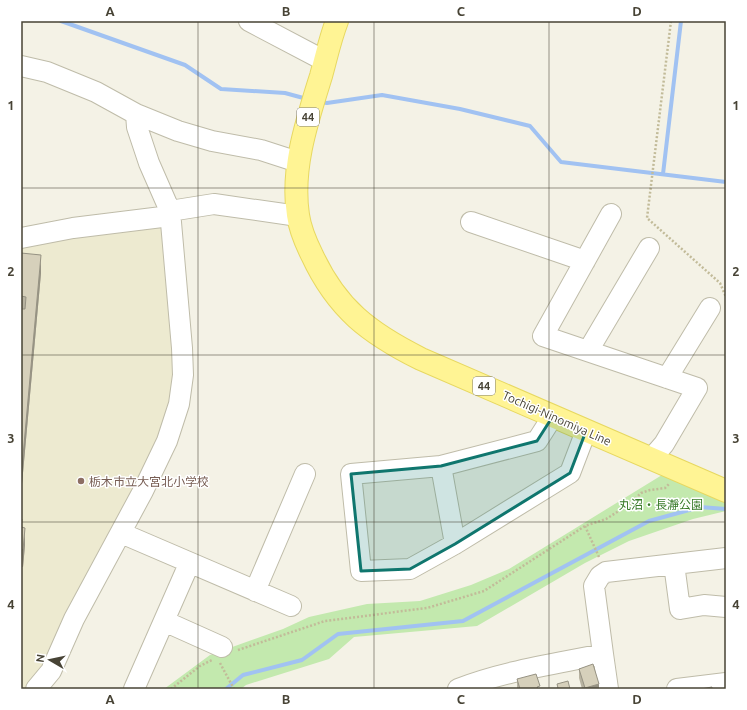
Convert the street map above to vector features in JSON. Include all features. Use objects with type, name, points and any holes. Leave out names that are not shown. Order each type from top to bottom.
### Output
[{"type":"main road","name":"Tochigi-Ninomiya Line","points":[[337,21],[307,122],[298,162],[298,216],[306,244],[321,274],[338,299],[361,322],[396,346],[586,431],[726,491]]},
{"type":"street","points":[[249,21],[325,61]]},
{"type":"street","points":[[21,66],[47,72],[96,92],[136,114],[178,131],[212,141],[250,147],[298,162]]},
{"type":"street","points":[[36,689],[51,671],[74,619],[121,533],[167,441],[179,404],[183,368],[170,214],[149,163],[137,127],[136,114]]},
{"type":"street","points":[[21,238],[81,227],[170,214],[214,204],[298,216]]},
{"type":"street","points":[[611,214],[544,336],[697,388],[664,444],[650,459]]},
{"type":"street","points":[[471,222],[585,261]]},
{"type":"street","points":[[588,351],[649,248]]},
{"type":"street","points":[[667,378],[710,308]]},
{"type":"street","points":[[552,416],[537,441],[441,466],[351,474],[361,571],[410,569],[455,544],[570,473],[586,431]]},
{"type":"street","points":[[441,466],[455,544]]},
{"type":"street","points":[[255,591],[305,474]]},
{"type":"street","points":[[121,533],[189,564],[291,606]]},
{"type":"street","points":[[608,689],[594,586],[600,576],[606,572],[726,558]]},
{"type":"street","points":[[134,689],[189,564]]},
{"type":"street","points":[[674,564],[680,609],[704,605],[726,607]]},
{"type":"street","points":[[164,621],[229,649]]},
{"type":"street","points":[[458,689],[478,681],[508,682],[604,654]]},
{"type":"street","points":[[677,689],[726,683]]},
{"type":"path","points":[[671,21],[647,218],[720,283],[726,297]]},
{"type":"path","points":[[229,649],[325,620],[427,608],[484,591],[585,526],[606,519],[630,504],[641,493],[665,488],[681,472]]},
{"type":"path","points":[[585,526],[606,572]]},
{"type":"path","points":[[171,689],[200,666],[217,657],[234,689]]},
{"type":"highlighted area","points":[[553,416],[586,431],[570,473],[455,544],[410,569],[361,571],[351,474],[441,466],[537,441]]},
{"type":"shaded area","name":"栃木市立大宮北小学校","points":[[158,224],[165,232],[177,378],[171,418],[54,653],[27,689],[21,689],[21,243]]},
{"type":"green space","name":"丸沼・長瀞公園","points":[[662,475],[726,503],[726,511],[693,519],[629,541],[585,563],[477,626],[354,637],[329,659],[246,685],[241,689],[164,689],[210,655],[283,629],[309,617],[367,604],[420,601],[471,585],[509,569]]},
{"type":"building","points":[[21,253],[41,255],[21,478],[21,309],[25,309],[26,297],[21,296]]},
{"type":"building","points":[[21,527],[25,528],[23,550],[21,549]]},
{"type":"building","points":[[593,664],[599,684],[585,688],[579,669]]},
{"type":"building","points":[[536,674],[540,686],[537,687],[538,689],[520,689],[517,679]]},
{"type":"building","points":[[568,681],[570,689],[554,689],[558,688],[557,684]]},
{"type":"building","points":[[712,687],[712,689],[701,689]]},
{"type":"waterway","points":[[61,21],[185,65],[221,89],[285,93],[307,99]]},
{"type":"waterway","points":[[663,174],[681,21]]},
{"type":"waterway","points":[[320,102],[327,103],[382,95],[460,109],[530,126],[561,162],[726,182]]},
{"type":"waterway","points":[[226,689],[243,675],[302,660],[338,634],[463,621],[649,521],[700,507],[726,509]]},
{"type":"place","name":"栃木市立大宮北小学校","points":[[81,481]]}]
